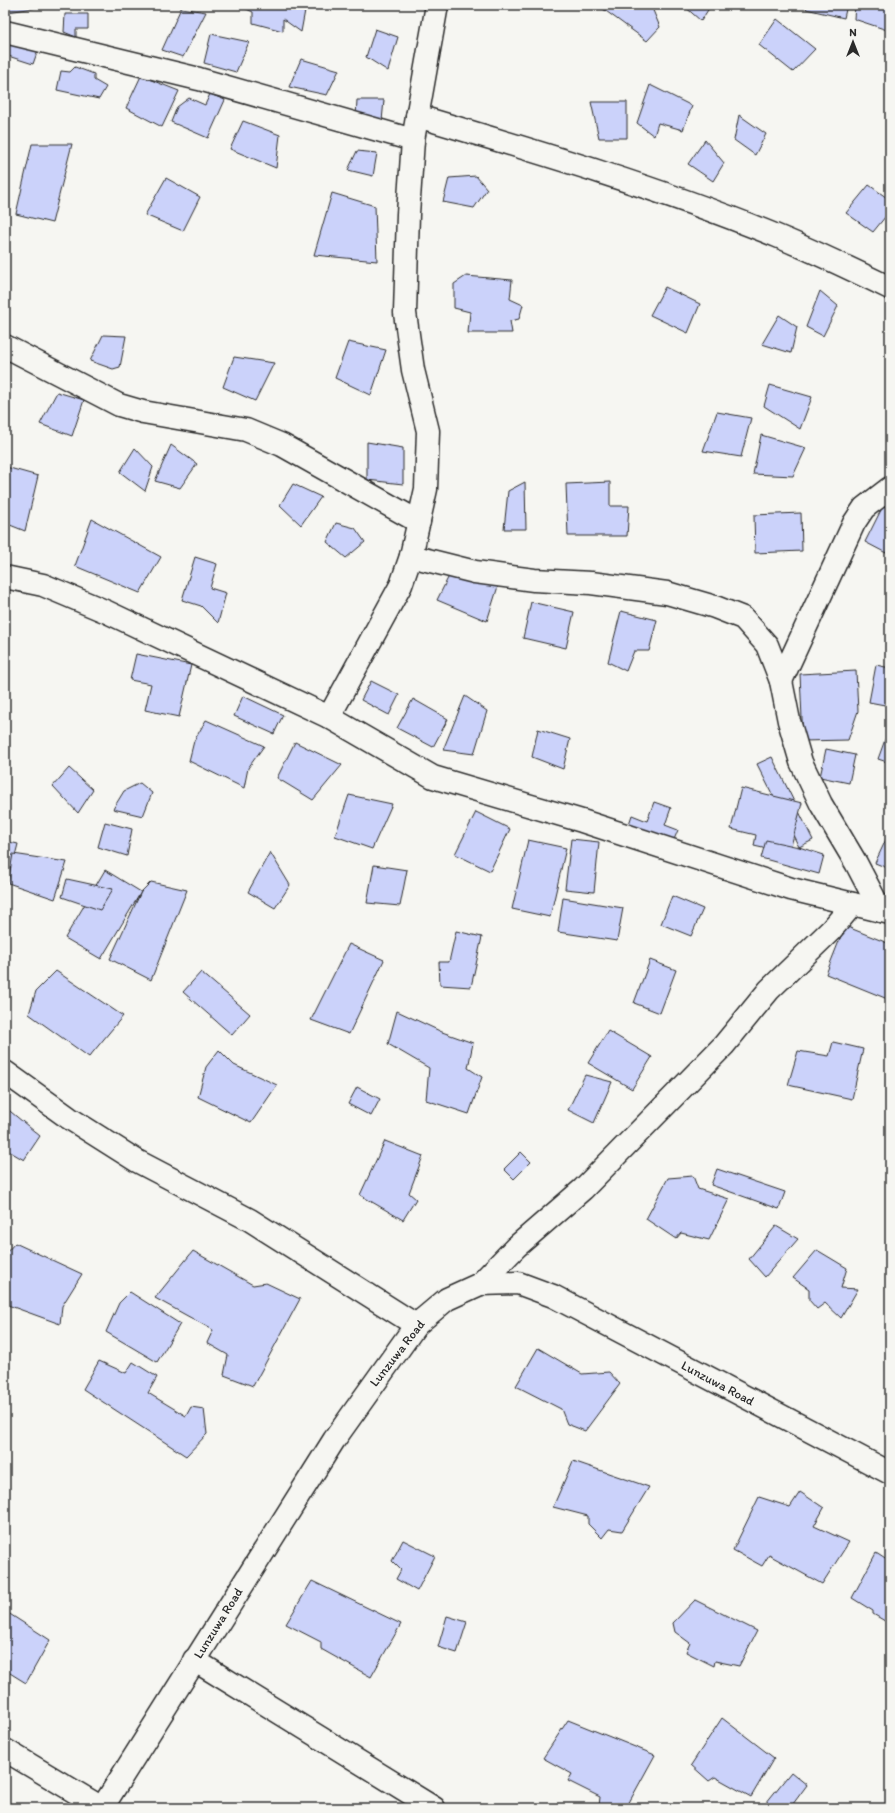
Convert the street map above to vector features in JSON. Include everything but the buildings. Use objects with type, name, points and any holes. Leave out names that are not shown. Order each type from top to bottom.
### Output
[{"type":"street","points":[[329,717],[401,585],[411,556],[426,489],[428,431],[413,370],[405,313],[408,214],[413,140],[437,5]]},
{"type":"street","points":[[5,32],[199,79],[413,140]]},
{"type":"street","points":[[417,116],[540,152],[707,209],[778,236],[890,288]]},
{"type":"street","points":[[5,346],[119,405],[143,412],[246,430],[282,445],[419,522]]},
{"type":"street","points":[[781,681],[854,523],[864,508],[890,488]]},
{"type":"street","points":[[411,556],[475,572],[534,580],[591,583],[667,593],[715,607],[743,618],[767,645],[781,681],[789,721],[801,762],[821,804],[886,912]]},
{"type":"street","points":[[5,577],[42,585],[107,612],[329,717],[433,777],[582,821],[791,889],[886,912]]},
{"type":"street","points":[[480,1284],[516,1247],[583,1189],[724,1045],[769,990],[831,930],[853,904]]},
{"type":"street","points":[[5,1072],[69,1118],[137,1161],[250,1220],[416,1325]]},
{"type":"street","name":"Lunzuwa Road","points":[[102,1808],[334,1440],[416,1325],[447,1299],[480,1284],[518,1283],[553,1296],[890,1473]]},
{"type":"street","points":[[194,1660],[434,1808]]},
{"type":"street","points":[[5,1750],[102,1808]]}]
